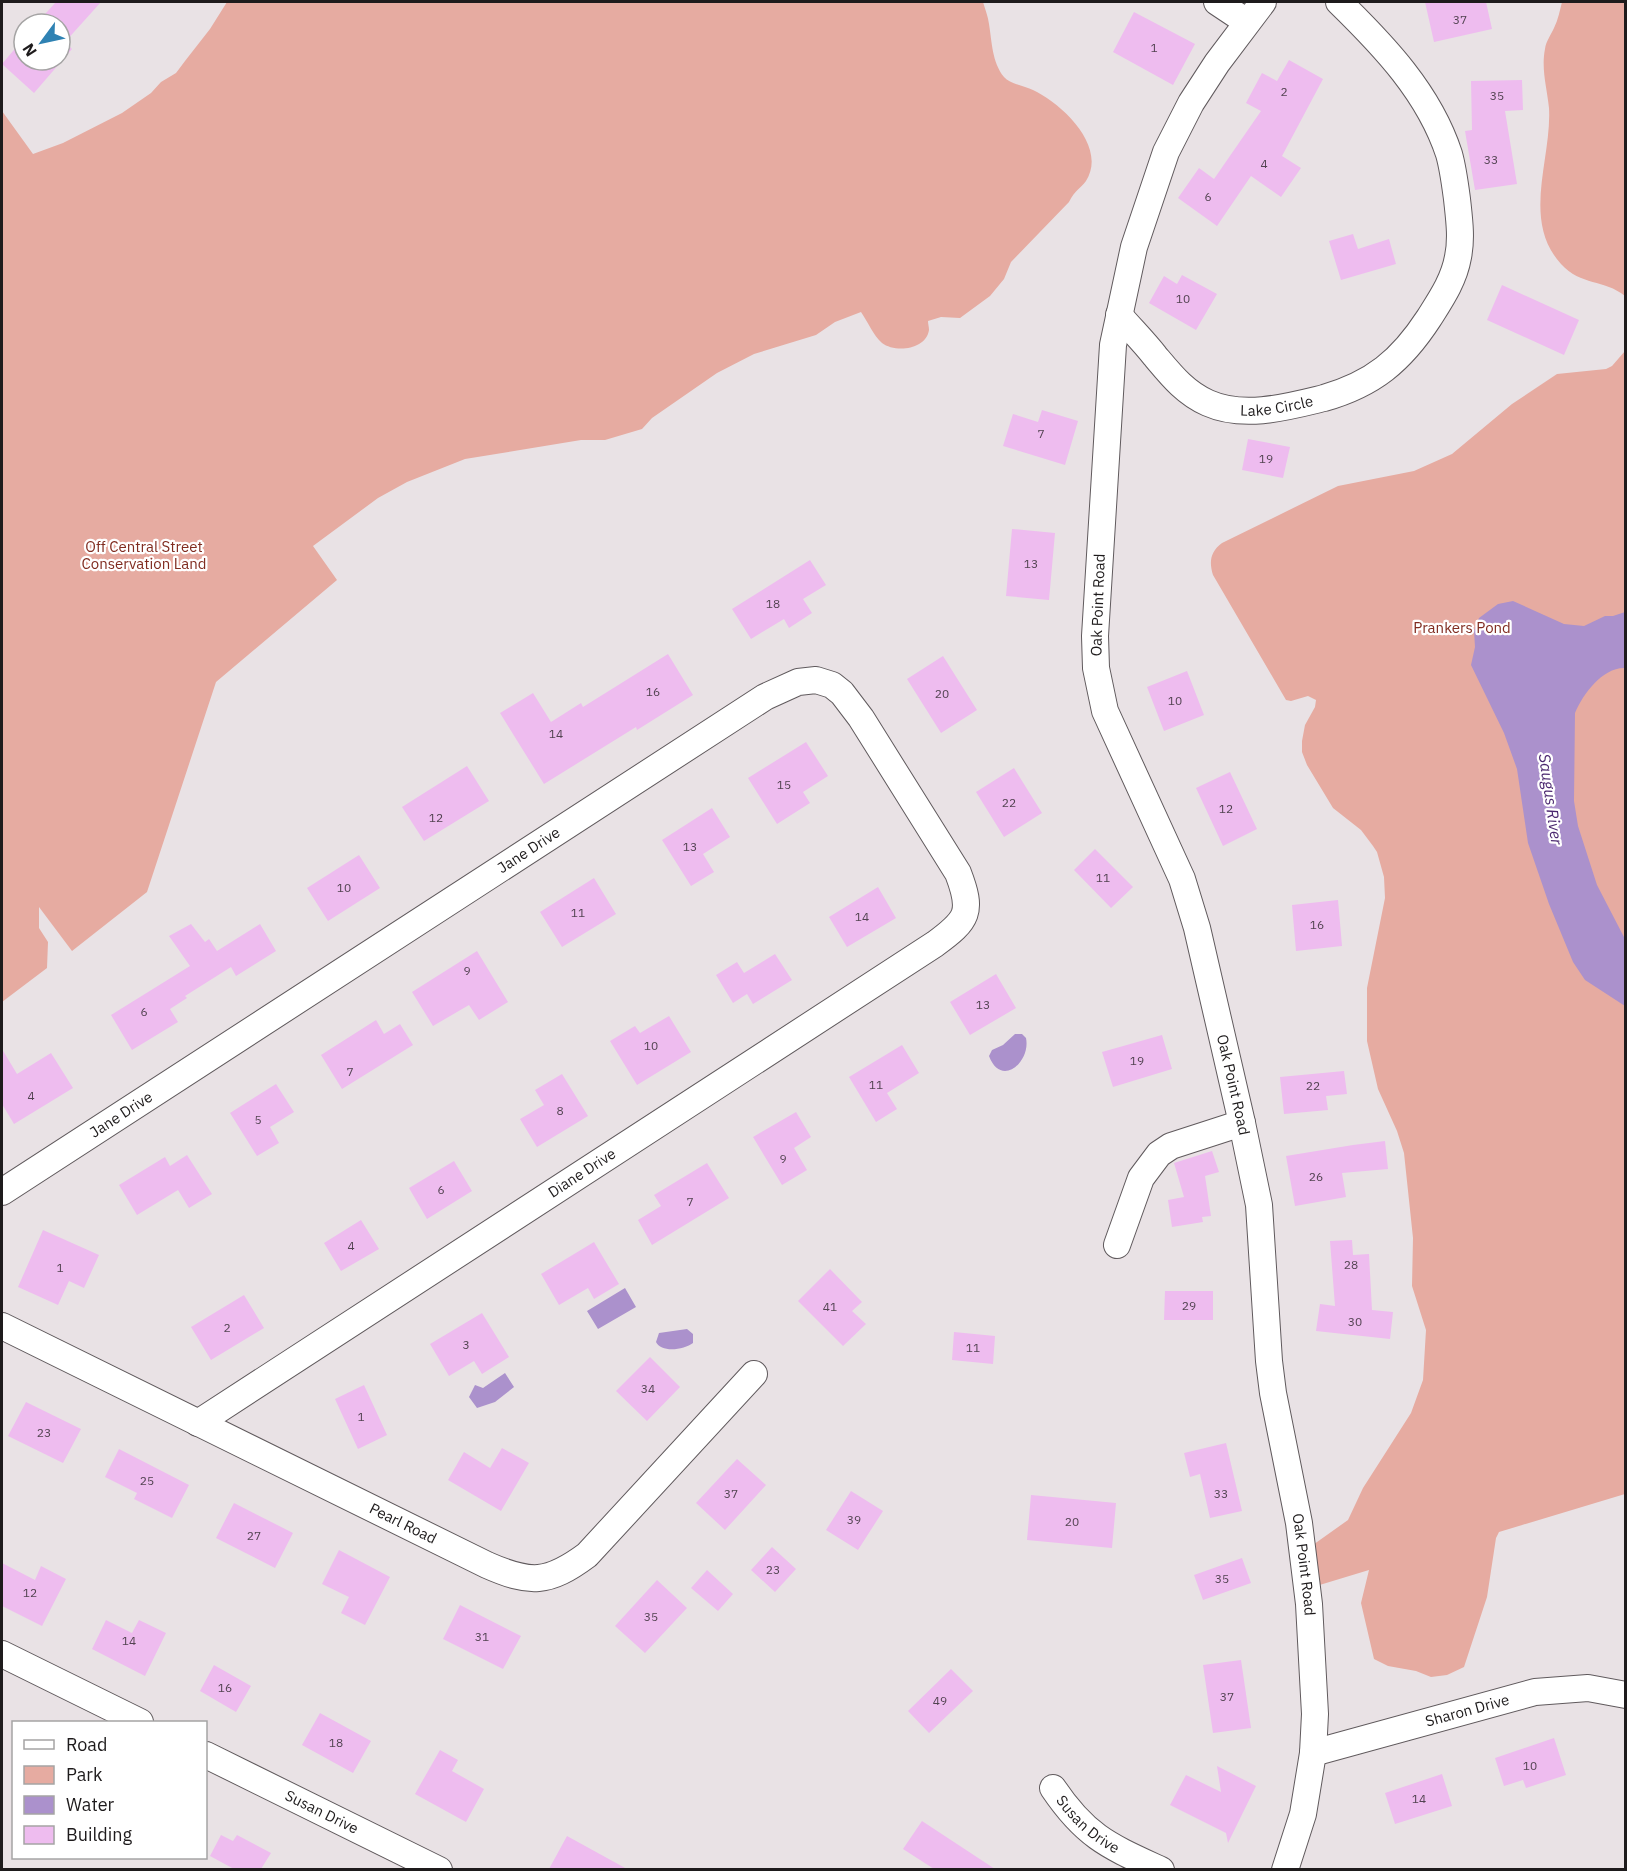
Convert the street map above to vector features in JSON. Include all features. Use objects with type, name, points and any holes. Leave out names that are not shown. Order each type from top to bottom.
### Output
[{"type":"street","points":[[1217,2],[1247,22]]},
{"type":"street","points":[[1119,315],[1134,247],[1166,152],[1216,63],[1263,2]]},
{"type":"street","name":"Lake Circle","points":[[1119,315],[1188,392],[1209,404],[1233,411],[1265,410],[1342,393],[1373,377],[1401,357],[1421,330],[1447,290],[1458,257],[1460,224],[1449,155],[1432,115],[1412,82],[1381,42],[1339,2]]},
{"type":"street","name":"Oak Point Road","points":[[1119,315],[1113,345],[1095,624],[1096,668],[1105,711],[1182,879],[1197,928],[1242,1123],[1258,1205],[1269,1361],[1273,1393],[1299,1523],[1309,1604],[1315,1714],[1313,1753],[1303,1814],[1285,1869]]},
{"type":"street","name":"Jane Drive","points":[[2,1192],[765,697],[798,682],[816,680],[832,685],[850,702],[958,873],[967,899],[963,920]]},
{"type":"street","name":"Diane Drive","points":[[198,1423],[935,944],[963,920]]},
{"type":"street","points":[[1117,1245],[1141,1178],[1159,1154],[1171,1146],[1242,1123]]},
{"type":"street","name":"Pearl Road","points":[[2,1326],[487,1565],[510,1575],[530,1579],[561,1572],[586,1555],[754,1374]]},
{"type":"street","points":[[2,1654],[138,1721]]},
{"type":"street","name":"Sharon Drive","points":[[1313,1753],[1535,1692],[1588,1688],[1626,1695]]},
{"type":"street","name":"Susan Drive","points":[[207,1755],[439,1869]]},
{"type":"street","name":"Susan Drive","points":[[1053,1788],[1066,1808],[1095,1836],[1112,1847],[1161,1869]]},
{"type":"green space","name":"Off Central Street Conservation Land","points":[[227,2],[983,2],[1000,71],[1004,77],[1014,83],[1044,96],[1068,115],[1086,140],[1091,154],[1091,168],[1086,181],[1069,202],[1011,262],[1004,279],[990,296],[960,318],[941,317],[928,321],[927,337],[916,346],[902,349],[882,343],[861,312],[835,322],[816,335],[754,354],[717,373],[652,418],[642,429],[605,440],[581,440],[465,459],[407,482],[378,498],[313,546],[337,580],[216,682],[147,892],[72,951],[39,907],[39,928],[48,942],[47,968],[2,1002],[2,111],[33,154],[63,143],[122,113],[176,73],[210,29]]},
{"type":"green space","points":[[1562,2],[1625,2],[1625,296],[1569,271],[1549,247],[1543,228],[1540,209],[1541,189],[1549,128],[1544,56],[1546,43],[1557,22]]},
{"type":"green space","name":"Prankers Pond","points":[[1625,351],[1625,1494],[1499,1532],[1496,1538],[1487,1597],[1464,1667],[1447,1675],[1431,1677],[1416,1671],[1388,1666],[1374,1659],[1361,1603],[1369,1570],[1313,1587],[1310,1547],[1348,1520],[1363,1488],[1411,1413],[1423,1380],[1426,1330],[1412,1286],[1413,1238],[1404,1153],[1378,1089],[1367,1041],[1367,988],[1385,898],[1384,877],[1377,852],[1361,830],[1333,808],[1307,765],[1302,752],[1305,725],[1315,707],[1316,700],[1308,696],[1291,701],[1286,700],[1213,575],[1212,558],[1215,550],[1222,543],[1338,486],[1414,471],[1452,454],[1512,404],[1557,374],[1606,369],[1612,366]]},
{"type":"water","name":"Saugus River","points":[[1513,601],[1564,624],[1584,626],[1605,616],[1625,612],[1625,668],[1609,672],[1595,683],[1575,713],[1574,801],[1578,826],[1597,885],[1625,939],[1625,1006],[1585,980],[1573,962],[1549,904],[1528,843],[1517,769],[1504,733],[1471,665],[1475,647],[1474,631],[1479,618],[1498,604]]},
{"type":"water","points":[[1015,1034],[1022,1034],[1026,1038],[1024,1055],[1014,1068],[1007,1071],[1001,1070],[994,1065],[989,1056],[992,1050],[1003,1045]]},
{"type":"water","points":[[625,1288],[636,1307],[598,1329],[587,1311]]},
{"type":"water","points":[[687,1329],[693,1334],[693,1343],[689,1345],[679,1349],[668,1349],[656,1342],[659,1333]]},
{"type":"water","points":[[505,1373],[514,1387],[495,1402],[477,1408],[469,1397],[475,1385],[483,1388]]},
{"type":"building","points":[[56,2],[101,2],[72,34],[72,12],[47,12]]},
{"type":"building","points":[[1425,2],[1486,2],[1492,29],[1434,42]]},
{"type":"building","points":[[1134,12],[1195,44],[1173,85],[1113,52]]},
{"type":"building","points":[[12,52],[12,72],[52,72],[34,93],[2,64]]},
{"type":"building","points":[[1289,60],[1323,79],[1282,156],[1301,168],[1281,197],[1251,176],[1217,226],[1178,198],[1199,168],[1214,179],[1261,111],[1246,103],[1262,73],[1277,81]]},
{"type":"building","points":[[1522,80],[1523,110],[1505,111],[1517,184],[1475,190],[1465,131],[1472,130],[1471,81]]},
{"type":"building","points":[[1353,234],[1358,249],[1389,239],[1396,264],[1341,280],[1329,241]]},
{"type":"building","points":[[1182,275],[1217,294],[1196,330],[1149,303],[1164,276],[1177,284]]},
{"type":"building","points":[[1502,285],[1579,320],[1564,355],[1487,320]]},
{"type":"building","points":[[1042,410],[1078,421],[1065,465],[1003,446],[1013,414],[1038,422]]},
{"type":"building","points":[[1248,439],[1290,447],[1283,478],[1242,470]]},
{"type":"building","points":[[1012,529],[1055,533],[1049,600],[1006,596]]},
{"type":"building","points":[[810,560],[826,585],[803,599],[812,613],[789,628],[784,619],[751,639],[732,609]]},
{"type":"building","points":[[668,654],[693,695],[544,784],[500,713],[533,693],[551,722],[581,703],[583,707]]},
{"type":"building","points":[[943,656],[977,710],[941,733],[907,679]]},
{"type":"building","points":[[1187,671],[1204,715],[1164,731],[1147,687]]},
{"type":"building","points":[[806,742],[828,776],[803,792],[810,803],[777,824],[748,778]]},
{"type":"building","points":[[467,766],[489,801],[424,841],[402,807]]},
{"type":"building","points":[[1014,768],[1042,813],[1004,837],[976,792]]},
{"type":"building","points":[[1230,772],[1257,829],[1223,846],[1196,788]]},
{"type":"building","points":[[712,808],[730,837],[703,854],[714,872],[691,886],[662,840]]},
{"type":"building","points":[[1095,849],[1133,887],[1111,908],[1074,870]]},
{"type":"building","points":[[359,855],[380,888],[328,921],[307,888]]},
{"type":"building","points":[[594,878],[616,914],[562,947],[540,912]]},
{"type":"building","points":[[878,887],[896,918],[847,947],[829,917]]},
{"type":"building","points":[[1338,900],[1342,946],[1296,951],[1292,905]]},
{"type":"building","points":[[191,924],[205,942],[209,939],[217,951],[260,924],[276,951],[236,976],[231,967],[185,996],[187,998],[170,1009],[178,1022],[132,1050],[111,1015],[190,966],[169,936]]},
{"type":"building","points":[[477,951],[508,1002],[479,1020],[469,1005],[433,1026],[412,992]]},
{"type":"building","points":[[775,954],[792,980],[753,1004],[747,994],[733,1003],[716,975],[737,962],[744,973]]},
{"type":"building","points":[[996,974],[1016,1008],[970,1035],[950,1002]]},
{"type":"building","points":[[669,1016],[691,1052],[637,1085],[610,1041],[635,1026],[640,1033]]},
{"type":"building","points":[[376,1020],[384,1034],[400,1024],[413,1045],[342,1089],[321,1055]]},
{"type":"building","points":[[1162,1035],[1172,1069],[1113,1087],[1102,1052]]},
{"type":"building","points":[[902,1045],[919,1073],[887,1093],[897,1109],[876,1122],[849,1077]]},
{"type":"building","points":[[2,1049],[17,1074],[51,1053],[73,1088],[14,1124],[2,1104]]},
{"type":"building","points":[[1344,1071],[1347,1094],[1326,1096],[1328,1110],[1284,1114],[1280,1077]]},
{"type":"building","points":[[562,1074],[588,1116],[537,1147],[520,1119],[544,1105],[535,1090]]},
{"type":"building","points":[[276,1084],[294,1112],[270,1127],[279,1143],[257,1156],[230,1113]]},
{"type":"building","points":[[796,1112],[811,1137],[794,1148],[807,1170],[782,1185],[753,1137]]},
{"type":"building","points":[[1385,1141],[1388,1169],[1342,1173],[1346,1197],[1295,1206],[1286,1156]]},
{"type":"building","points":[[1212,1151],[1219,1172],[1205,1176],[1211,1216],[1202,1217],[1203,1222],[1172,1227],[1168,1200],[1184,1197],[1174,1163]]},
{"type":"building","points":[[187,1155],[212,1194],[189,1208],[178,1190],[137,1215],[119,1185],[165,1157],[170,1166]]},
{"type":"building","points":[[454,1161],[472,1191],[427,1219],[409,1188]]},
{"type":"building","points":[[707,1163],[729,1198],[652,1245],[638,1220],[661,1206],[654,1195]]},
{"type":"building","points":[[361,1220],[379,1249],[341,1271],[324,1243]]},
{"type":"building","points":[[43,1230],[99,1255],[84,1288],[69,1281],[58,1305],[18,1287]]},
{"type":"building","points":[[1352,1240],[1353,1255],[1369,1254],[1372,1310],[1393,1312],[1390,1339],[1316,1331],[1320,1304],[1335,1306],[1330,1241]]},
{"type":"building","points":[[594,1242],[619,1284],[594,1299],[588,1288],[559,1305],[541,1274]]},
{"type":"building","points":[[830,1269],[862,1302],[852,1311],[866,1324],[843,1346],[798,1301]]},
{"type":"building","points":[[1165,1291],[1213,1291],[1213,1320],[1164,1320]]},
{"type":"building","points":[[244,1295],[264,1328],[211,1360],[191,1327]]},
{"type":"building","points":[[482,1313],[509,1357],[482,1374],[474,1361],[449,1376],[430,1344]]},
{"type":"building","points":[[954,1332],[995,1336],[993,1364],[952,1360]]},
{"type":"building","points":[[650,1357],[680,1387],[647,1421],[616,1391]]},
{"type":"building","points":[[364,1385],[387,1435],[358,1449],[335,1399]]},
{"type":"building","points":[[26,1402],[81,1429],[63,1463],[8,1436]]},
{"type":"building","points":[[1226,1443],[1242,1511],[1210,1518],[1200,1474],[1190,1477],[1184,1453]]},
{"type":"building","points":[[502,1448],[529,1463],[501,1511],[448,1480],[464,1452],[490,1468]]},
{"type":"building","points":[[119,1449],[189,1485],[172,1518],[134,1499],[137,1493],[105,1477]]},
{"type":"building","points":[[737,1459],[766,1485],[725,1530],[696,1503]]},
{"type":"building","points":[[851,1491],[883,1511],[858,1550],[826,1530]]},
{"type":"building","points":[[1031,1495],[1116,1503],[1112,1548],[1027,1540]]},
{"type":"building","points":[[234,1503],[293,1533],[275,1568],[216,1538]]},
{"type":"building","points":[[772,1547],[796,1569],[775,1592],[751,1570]]},
{"type":"building","points":[[339,1550],[390,1577],[365,1625],[341,1613],[349,1597],[322,1584]]},
{"type":"building","points":[[1242,1558],[1251,1583],[1203,1600],[1194,1575]]},
{"type":"building","points":[[2,1563],[35,1580],[41,1566],[66,1579],[42,1626],[2,1606]]},
{"type":"building","points":[[707,1570],[733,1594],[718,1611],[691,1588]]},
{"type":"building","points":[[657,1580],[687,1608],[645,1653],[615,1626]]},
{"type":"building","points":[[460,1605],[521,1636],[503,1669],[443,1639]]},
{"type":"building","points":[[106,1620],[132,1633],[139,1620],[166,1633],[145,1676],[92,1649]]},
{"type":"building","points":[[1241,1660],[1251,1728],[1213,1733],[1203,1665]]},
{"type":"building","points":[[214,1665],[251,1686],[236,1712],[200,1691]]},
{"type":"building","points":[[951,1669],[973,1691],[929,1733],[908,1711]]},
{"type":"building","points":[[320,1713],[371,1741],[353,1773],[302,1745]]},
{"type":"building","points":[[1554,1738],[1566,1775],[1526,1788],[1523,1780],[1504,1786],[1495,1758]]},
{"type":"building","points":[[440,1750],[458,1760],[452,1771],[484,1789],[466,1822],[415,1794]]},
{"type":"building","points":[[1217,1766],[1256,1786],[1228,1843],[1226,1833],[1170,1805],[1186,1775],[1221,1792]]},
{"type":"building","points":[[1442,1774],[1452,1806],[1395,1824],[1385,1793]]},
{"type":"building","points":[[922,1821],[995,1869],[934,1869],[903,1849]]},
{"type":"building","points":[[221,1835],[233,1841],[237,1835],[271,1853],[261,1869],[234,1869],[210,1856]]},
{"type":"building","points":[[567,1836],[627,1869],[549,1869]]}]
